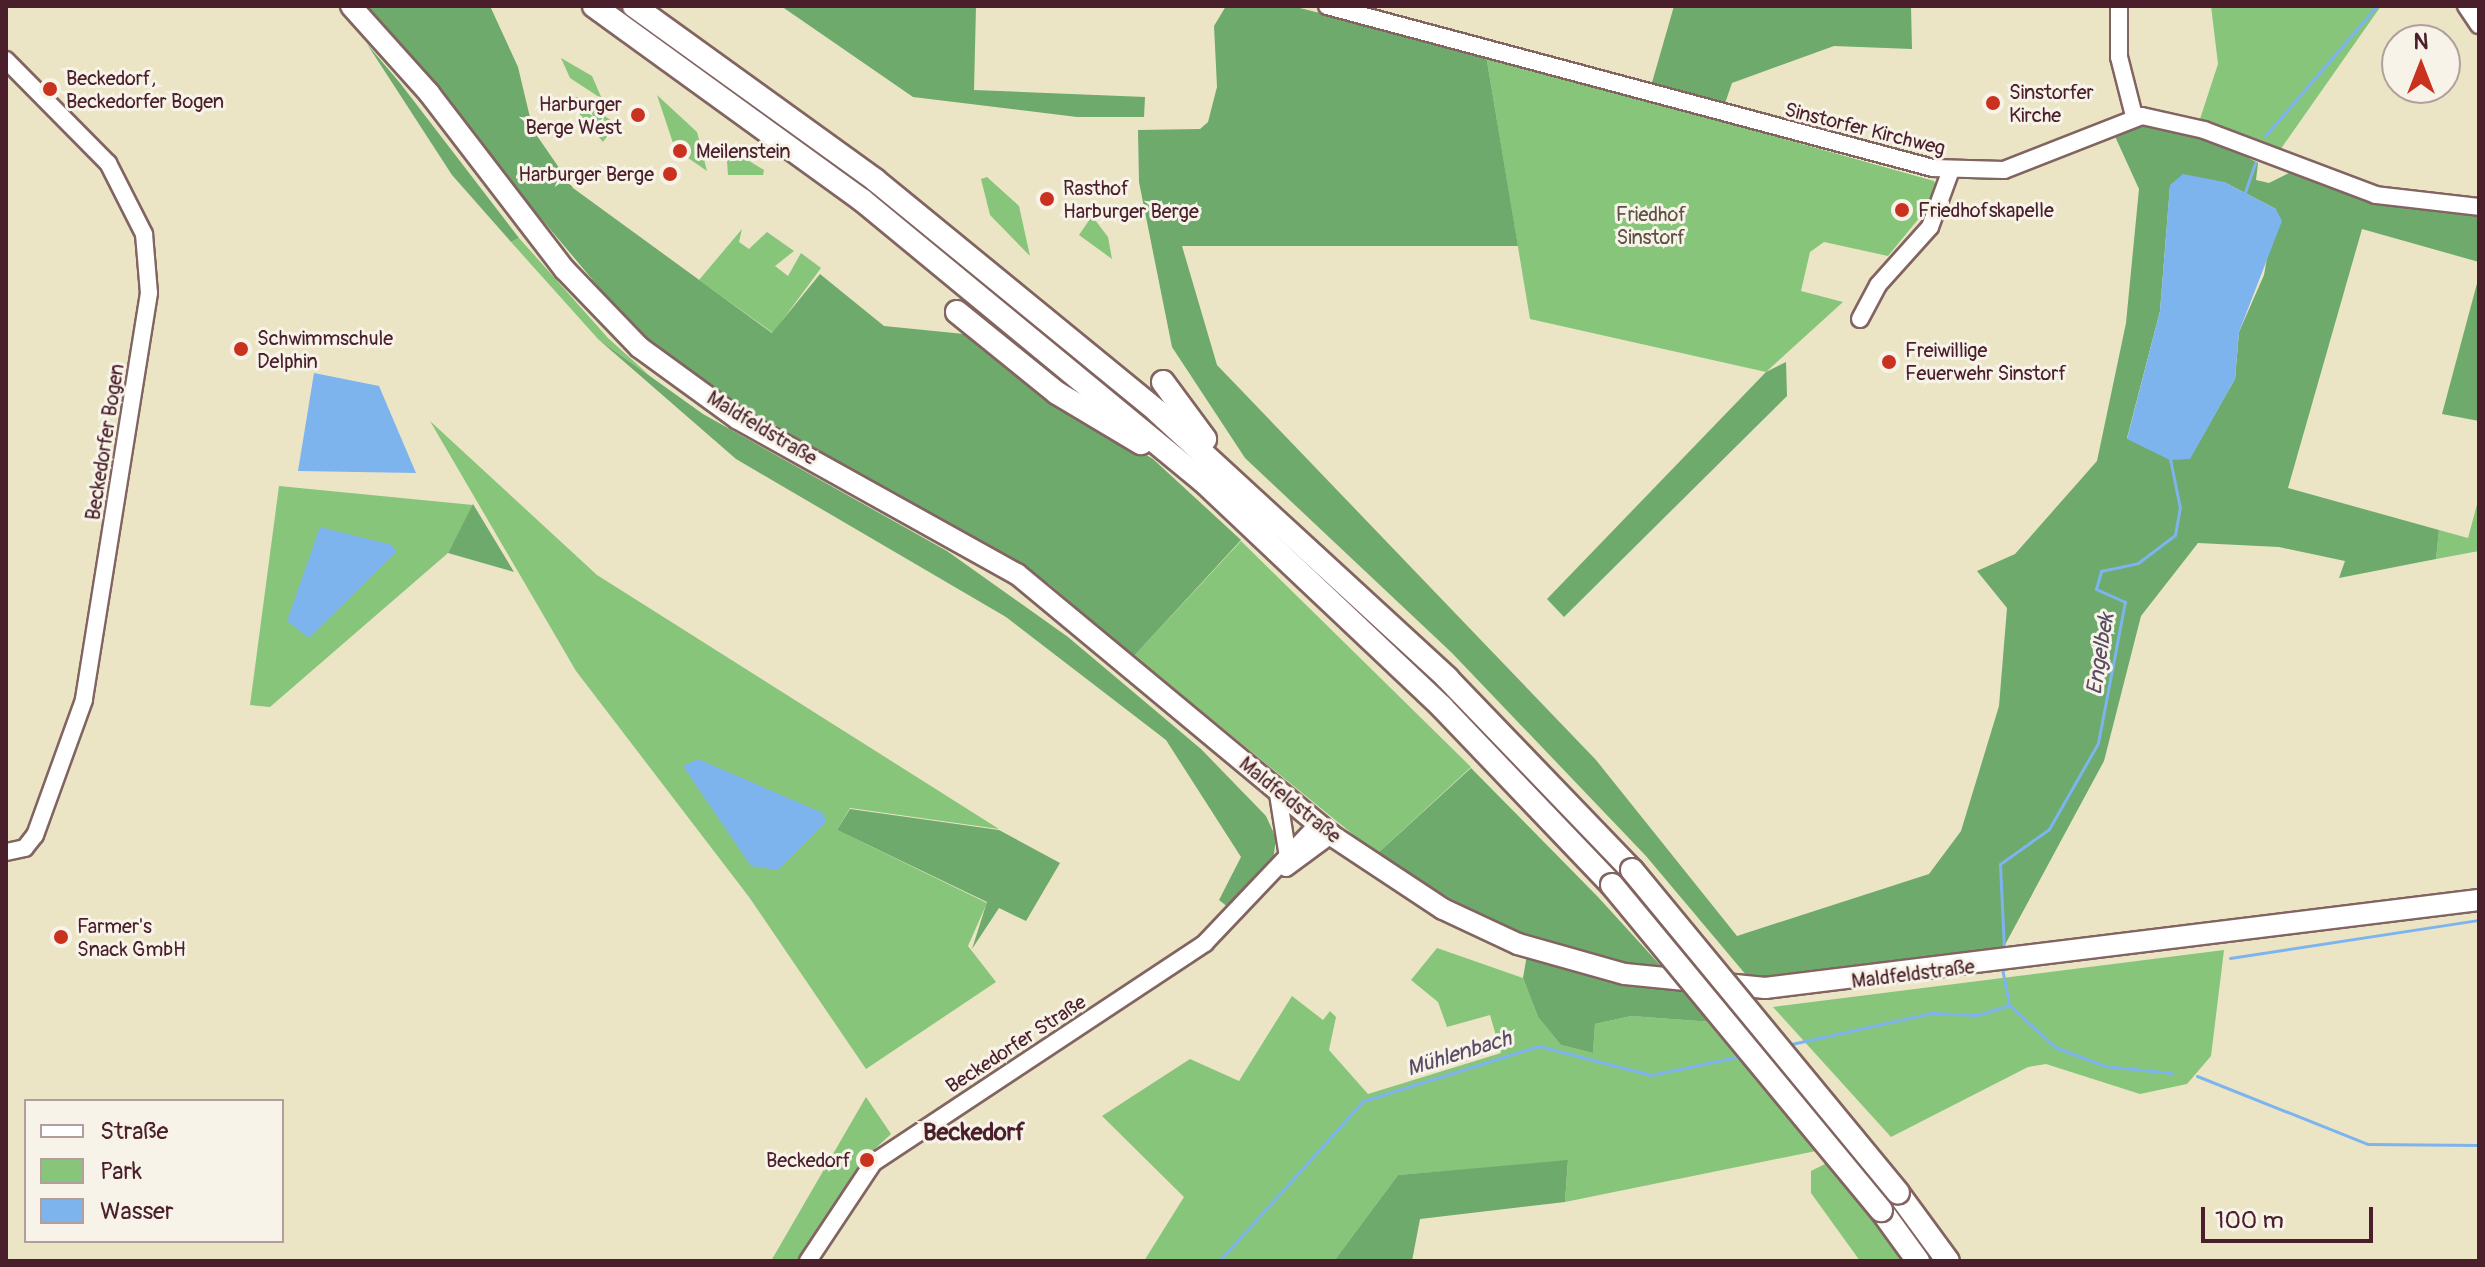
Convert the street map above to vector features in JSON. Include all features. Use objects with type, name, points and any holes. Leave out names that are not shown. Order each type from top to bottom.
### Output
[{"type":"highway","points":[[594,6],[862,200],[1203,481],[1442,707],[1612,885],[1881,1210],[1918,1261]]},
{"type":"highway","points":[[634,6],[959,246],[1244,486],[1447,678],[1632,870],[1898,1193],[1948,1261]]},
{"type":"highway","points":[[957,312],[1057,393],[1203,481]]},
{"type":"highway","points":[[1163,382],[1244,486]]},
{"type":"main road","name":"Maldfeldstraße","points":[[351,6],[429,93],[565,270],[639,347],[738,419],[1017,574],[1324,830],[1477,926],[1625,974],[1765,988],[1998,964],[2479,900]]},
{"type":"street","name":"Sinstorfer Kirchweg","points":[[1327,6],[1870,155],[1951,170],[2004,170],[2134,116]]},
{"type":"street","points":[[2119,6],[2119,57],[2134,116],[2204,130],[2388,198],[2479,207]]},
{"type":"street","points":[[2466,6],[2479,25]]},
{"type":"street","name":"Beckedorfer Bogen","points":[[6,60],[108,163],[144,234],[149,293],[84,700],[35,835],[25,848],[6,852]]},
{"type":"street","points":[[1860,319],[1878,285],[1930,227],[1951,170]]},
{"type":"street","points":[[1278,794],[1288,857]]},
{"type":"street","name":"Beckedorfer Straße","points":[[1268,879],[1288,857],[1324,830]]},
{"type":"street","name":"Beckedorfer Straße","points":[[808,1261],[873,1163],[1176,964],[1324,830]]},
{"type":"green space","points":[[363,6],[490,6],[518,67],[533,130],[573,188],[772,333],[820,274],[884,326],[974,335],[1050,396],[1153,459],[1241,540],[1134,656],[1049,584],[741,410],[633,328]]},
{"type":"green space","points":[[781,6],[976,6],[974,90],[1145,97],[1144,117],[1077,117],[913,97]]},
{"type":"green space","points":[[1226,6],[1292,6],[1486,55],[1518,246],[1182,246],[1217,365],[1596,760],[1737,936],[1929,874],[1961,831],[1999,706],[2007,608],[1977,571],[2015,554],[2097,461],[2126,323],[2139,189],[2113,132],[2136,119],[2183,128],[2235,151],[2258,163],[2256,180],[2269,183],[2291,172],[2405,206],[2479,214],[2479,262],[2362,229],[2288,488],[2439,530],[2436,559],[2339,578],[2345,561],[2279,547],[2198,543],[2141,616],[2104,761],[2000,954],[1752,982],[1646,856],[1452,653],[1245,458],[1172,347],[1139,182],[1138,130],[1200,129],[1208,122],[1217,87],[1214,26]],"holes":[[[2224,182],[2276,209],[2264,275],[2239,332],[2235,379],[2190,458],[2168,456],[2127,438],[2160,311],[2170,186]]]},
{"type":"green space","points":[[1674,6],[1911,6],[1912,49],[1834,46],[1732,83],[1719,121],[1647,100]]},
{"type":"green space","points":[[2211,6],[2381,6],[2280,150],[2200,119],[2218,64]]},
{"type":"green space","points":[[367,44],[519,238],[511,242],[452,175]]},
{"type":"green space","name":"Friedhof Sinstorf","points":[[1486,55],[1934,181],[1939,194],[1888,256],[1824,242],[1810,252],[1801,291],[1843,302],[1766,372],[1530,319]]},
{"type":"green space","points":[[561,58],[592,76],[602,99],[570,78]]},
{"type":"green space","points":[[657,95],[697,132],[707,171],[675,149]]},
{"type":"green space","points":[[578,97],[616,124],[603,142],[577,111],[572,98]]},
{"type":"green space","points":[[726,147],[764,170],[763,175],[728,175]]},
{"type":"green space","points":[[987,177],[1019,206],[1030,256],[990,215],[981,179]]},
{"type":"green space","points":[[1092,216],[1108,237],[1112,259],[1079,235]]},
{"type":"green space","points":[[742,229],[739,242],[749,249],[767,232],[794,251],[775,266],[788,276],[801,253],[821,268],[773,333],[699,280]]},
{"type":"green space","points":[[519,238],[608,338],[650,376],[598,339],[511,242]]},
{"type":"green space","points":[[2479,276],[2479,421],[2442,414]]},
{"type":"green space","points":[[598,339],[703,414],[947,551],[1068,637],[1201,749],[1266,816],[1276,838],[1273,861],[1229,908],[1219,900],[1241,857],[1166,740],[1006,617],[736,459]]},
{"type":"green space","points":[[1786,362],[1787,396],[1564,617],[1547,599],[1766,372]]},
{"type":"green space","points":[[430,421],[597,575],[999,829],[850,808],[837,830],[987,903],[968,946],[996,982],[866,1069],[749,897],[576,671]]},
{"type":"green space","points":[[279,486],[473,505],[448,553],[270,707],[250,705]]},
{"type":"green space","points":[[2479,497],[2479,551],[2436,559],[2439,530],[2468,538]]},
{"type":"green space","points":[[473,504],[514,572],[448,553]]},
{"type":"green space","points":[[1241,541],[1471,767],[1377,854],[1134,656]]},
{"type":"green space","points":[[1471,768],[1598,897],[1712,1022],[1631,1016],[1595,1024],[1593,1053],[1561,1045],[1538,1017],[1523,978],[1530,937],[1484,919],[1377,854]]},
{"type":"green space","points":[[850,809],[999,830],[1060,863],[1026,921],[999,908],[972,949],[987,902],[837,830]]},
{"type":"green space","points":[[1437,948],[1523,978],[1538,1017],[1561,1045],[1593,1053],[1595,1024],[1631,1016],[1712,1022],[1816,1151],[1565,1202],[1568,1161],[1398,1175],[1334,1261],[1144,1261],[1184,1197],[1102,1116],[1190,1059],[1239,1081],[1292,996],[1323,1020],[1330,1011],[1336,1017],[1329,1050],[1368,1094],[1501,1053],[1490,1015],[1447,1027],[1438,1002],[1411,980]]},
{"type":"green space","points":[[2224,950],[2211,1056],[2187,1084],[2140,1094],[2046,1064],[2028,1067],[1891,1137],[1773,1007]]},
{"type":"green space","points":[[866,1097],[891,1134],[865,1158],[800,1261],[771,1261]]},
{"type":"green space","points":[[1568,1160],[1565,1202],[1420,1219],[1412,1261],[1334,1261],[1398,1175]]},
{"type":"green space","points":[[1827,1163],[1902,1261],[1860,1261],[1811,1193],[1811,1171]]},
{"type":"water","points":[[2183,174],[2224,182],[2276,209],[2282,221],[2239,332],[2235,379],[2190,459],[2170,460],[2127,439],[2160,311],[2170,185]]},
{"type":"water","points":[[314,373],[379,386],[416,473],[298,471]]},
{"type":"water","points":[[320,527],[392,545],[396,552],[309,638],[287,621]]},
{"type":"water","points":[[698,759],[823,813],[826,822],[778,870],[751,866],[683,766]]},
{"type":"waterway","name":"Engelbek","points":[[2265,136],[2377,6]]},
{"type":"waterway","name":"Engelbek","points":[[2243,198],[2255,163]]},
{"type":"waterway","name":"Engelbek","points":[[2004,949],[2000,864],[2049,829],[2098,743],[2125,602],[2096,589],[2101,571],[2138,563],[2175,535],[2180,508],[2170,459]]},
{"type":"waterway","points":[[2230,958],[2479,920]]},
{"type":"waterway","name":"Engelbek","points":[[2002,968],[2009,1005],[2055,1047],[2105,1066],[2172,1073]]},
{"type":"waterway","points":[[1787,1045],[1931,1013],[1977,1015],[2009,1005]]},
{"type":"waterway","name":"Mühlenbach","points":[[1219,1261],[1363,1101],[1539,1046],[1651,1075],[1741,1056]]},
{"type":"waterway","name":"Engelbek","points":[[2197,1076],[2368,1144],[2479,1145]]},
{"type":"place","name":"Beckedorf, Beckedorfer Bogen","points":[[50,89]]},
{"type":"place","name":"Sinstorfer Kirche","points":[[1993,103]]},
{"type":"place","name":"Harburger Berge West","points":[[638,115]]},
{"type":"place","name":"Meilenstein","points":[[680,151]]},
{"type":"place","name":"Harburger Berge","points":[[670,174]]},
{"type":"place","name":"Rasthof Harburger Berge","points":[[1047,199]]},
{"type":"place","name":"Friedhofskapelle","points":[[1902,210]]},
{"type":"place","name":"Schwimmschule Delphin","points":[[241,349]]},
{"type":"place","name":"Freiwillige Feuerwehr Sinstorf","points":[[1889,362]]},
{"type":"place","name":"Farmer's Snack GmbH","points":[[61,937]]},
{"type":"place","name":"Beckedorf","points":[[867,1160]]},
{"type":"district","name":"Beckedorf","points":[[974,1133]]}]
